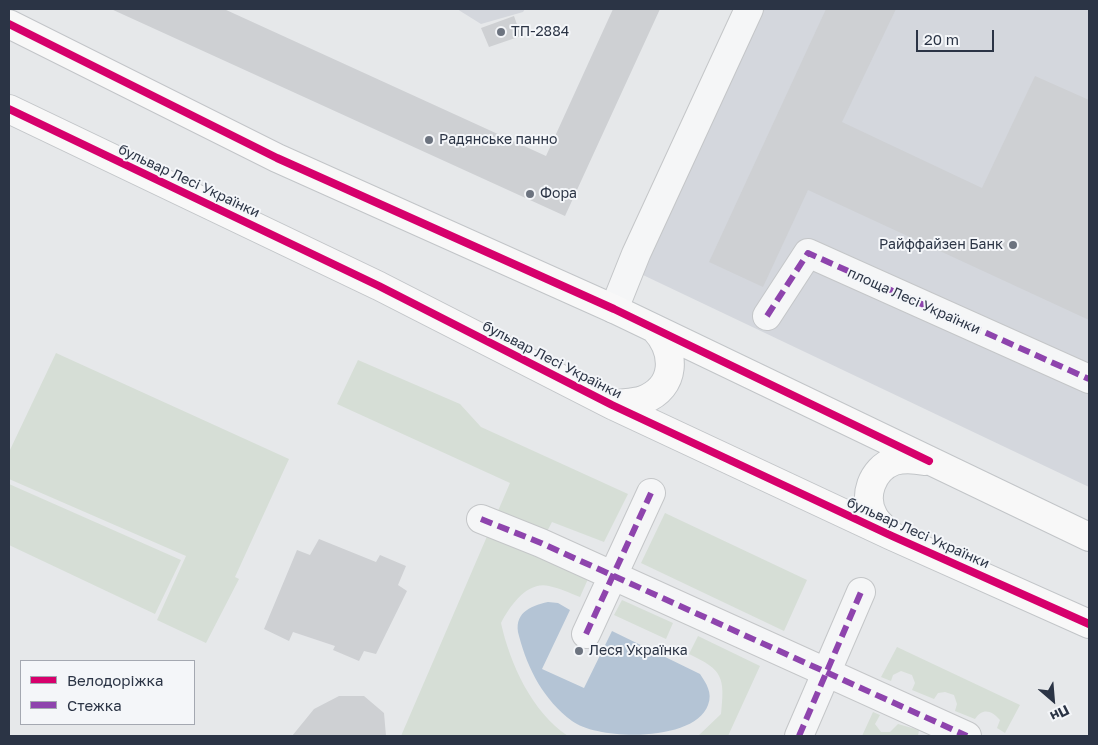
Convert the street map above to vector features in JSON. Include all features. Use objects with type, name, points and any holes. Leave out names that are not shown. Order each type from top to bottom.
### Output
[{"type":"main road","points":[[9,24],[277,158],[614,309],[929,462],[1089,537]]},
{"type":"main road","name":"бульвар Лесі Українки","points":[[9,109],[370,282],[612,405],[892,536],[1089,624]]},
{"type":"main road","points":[[612,405],[642,400],[655,394],[666,379],[670,367],[670,354],[667,345],[655,329]]},
{"type":"main road","points":[[892,536],[873,516],[869,502],[871,485],[876,475],[892,462],[904,459],[929,462]]},
{"type":"street","points":[[614,309],[640,246],[749,9]]},
{"type":"street","name":"площа Лесі Українки","points":[[767,316],[808,253],[1089,379]]},
{"type":"street","points":[[586,634],[651,493]]},
{"type":"street","points":[[481,519],[493,522],[614,576],[967,736]]},
{"type":"street","points":[[799,736],[861,592]]},
{"type":"shaded area","points":[[457,9],[525,9],[523,12],[481,24]]},
{"type":"shaded area","points":[[761,9],[1089,9],[1089,487],[643,275],[642,264]]},
{"type":"shaded area","points":[[56,353],[289,459],[235,577],[239,579],[206,643],[157,620],[186,556],[9,479],[9,452]]},
{"type":"shaded area","points":[[358,360],[460,404],[481,427],[628,494],[604,542],[552,522],[541,543],[588,579],[580,597],[549,586],[533,587],[520,596],[509,609],[501,623],[510,655],[524,686],[544,714],[568,736],[401,736],[510,483],[337,404]]},
{"type":"shaded area","points":[[9,484],[181,560],[155,614],[9,545]]},
{"type":"shaded area","points":[[665,513],[807,580],[784,631],[641,563]]},
{"type":"shaded area","points":[[622,600],[673,623],[666,639],[614,615]]},
{"type":"shaded area","points":[[698,636],[760,666],[728,736],[698,736],[721,714],[722,683],[715,670],[689,654]]},
{"type":"shaded area","points":[[897,647],[1020,705],[1005,733],[997,728],[1000,720],[994,714],[984,712],[975,719],[955,711],[957,704],[954,695],[945,692],[938,693],[934,699],[912,690],[915,683],[912,675],[901,671],[893,675],[891,681],[881,677]]},
{"type":"shaded area","points":[[873,712],[880,715],[875,724],[881,732],[890,732],[898,724],[919,730],[918,736],[862,736]]},
{"type":"water","points":[[548,602],[558,603],[570,610],[542,669],[584,688],[612,631],[700,674],[710,696],[708,705],[700,717],[685,726],[666,732],[645,734],[603,732],[585,728],[572,721],[553,704],[538,683],[527,661],[519,636],[518,622],[524,612]]},
{"type":"building","points":[[111,9],[224,9],[546,156],[613,9],[660,9],[565,216]]},
{"type":"building","points":[[826,9],[896,9],[842,122],[982,188],[1035,76],[1089,100],[1089,320],[808,190],[763,287],[709,262]]},
{"type":"building","name":"ТП-2884","points":[[514,16],[521,36],[489,47],[481,28]]},
{"type":"building","points":[[319,539],[376,562],[380,555],[406,566],[398,585],[407,591],[376,654],[364,651],[359,661],[333,650],[335,646],[293,632],[289,641],[264,629],[297,550],[310,555]]},
{"type":"building","points":[[339,696],[364,696],[384,713],[386,736],[292,736],[314,709]]},
{"type":"marked path","points":[[767,316],[808,253],[1089,379]]},
{"type":"marked path","points":[[586,634],[651,493]]},
{"type":"marked path","points":[[481,519],[541,543],[967,736]]},
{"type":"marked path","points":[[799,736],[861,592]]},
{"type":"cycle path","points":[[9,24],[277,158],[614,309],[929,461]]},
{"type":"cycle path","points":[[9,109],[379,286],[612,405],[892,536],[1089,624]]},
{"type":"place","name":"ТП-2884","points":[[501,32]]},
{"type":"place","name":"Радянське панно","points":[[429,140]]},
{"type":"place","name":"Фора","points":[[530,194]]},
{"type":"place","name":"Райффайзен Банк","points":[[1013,245]]},
{"type":"place","name":"Леся Українка","points":[[579,651]]}]
